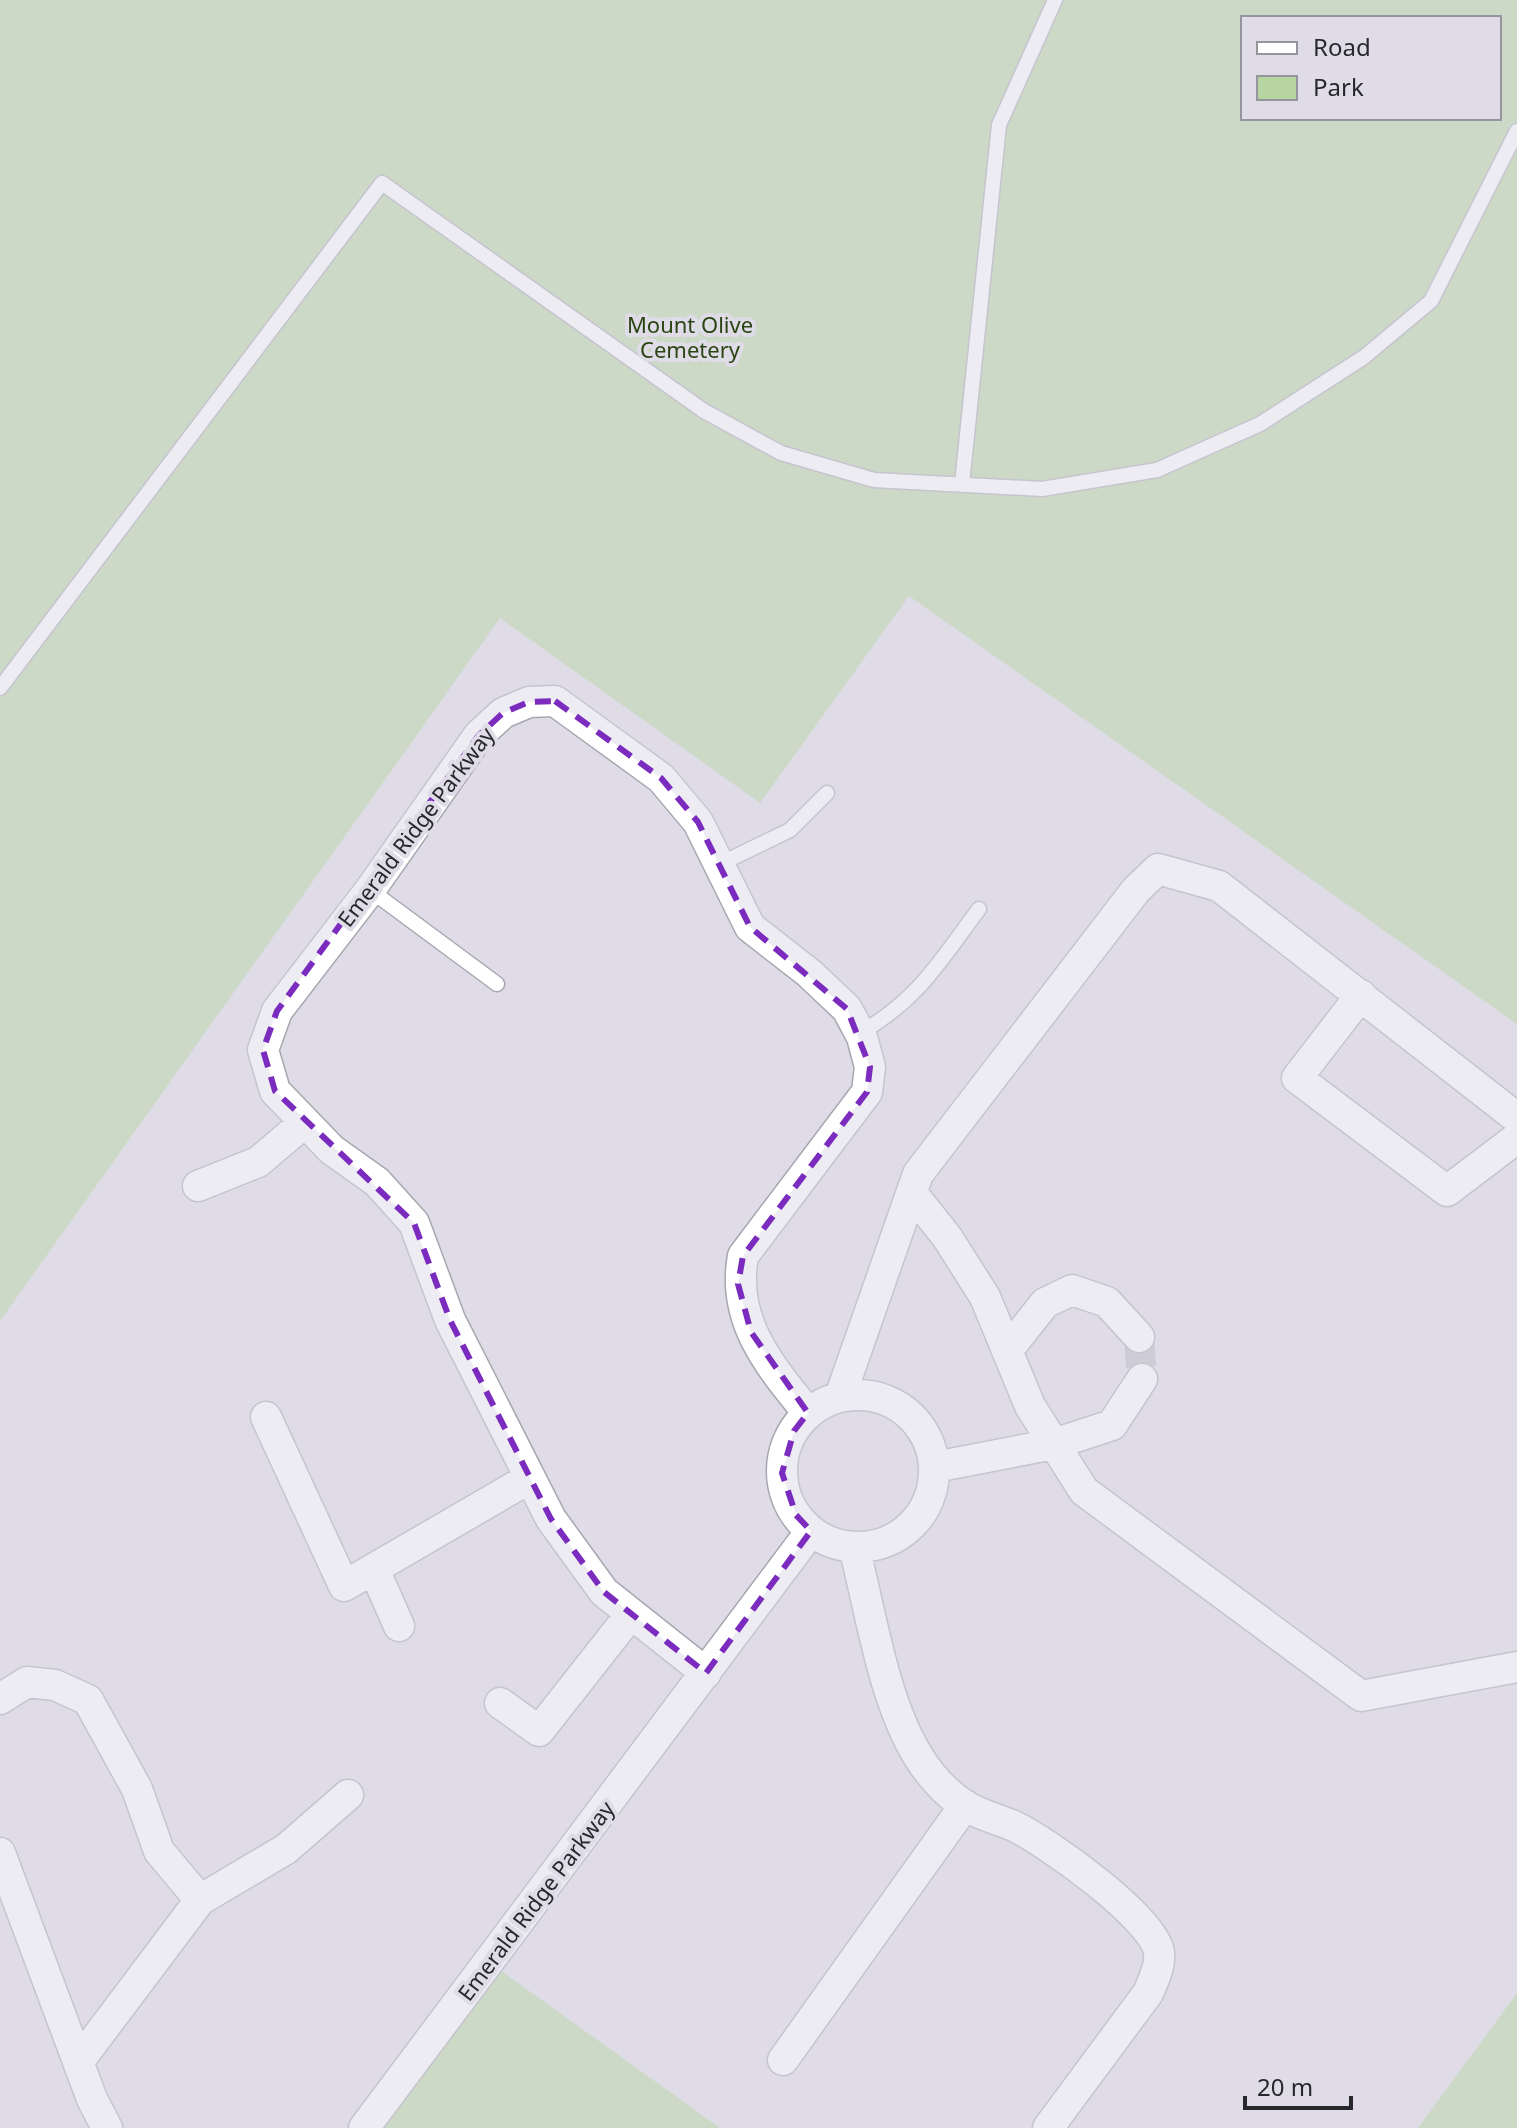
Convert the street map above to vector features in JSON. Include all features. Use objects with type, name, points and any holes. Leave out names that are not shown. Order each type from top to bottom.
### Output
[{"type":"street","name":"Emerald Ridge Parkway","points":[[706,1673],[604,1592],[551,1519],[450,1320],[414,1223],[377,1182],[304,1123],[275,1091],[263,1050],[277,1011],[370,890],[479,735],[503,713],[529,702],[555,701],[661,778],[698,822],[750,927],[809,973],[847,1009],[860,1033],[870,1067],[867,1092],[743,1256],[738,1284],[751,1332],[775,1372],[808,1413]]},
{"type":"street","points":[[840,1397],[912,1193],[928,1162],[1136,890],[1158,869],[1219,886],[1517,1118]]},
{"type":"street","points":[[1361,995],[1297,1078],[1447,1191],[1517,1138]]},
{"type":"street","points":[[198,1186],[258,1162],[304,1123]]},
{"type":"street","points":[[912,1193],[947,1237],[985,1297],[1030,1406],[1084,1491],[1361,1696],[1517,1667]]},
{"type":"street","points":[[1007,1351],[1045,1303],[1072,1290],[1107,1302],[1139,1337]]},
{"type":"street","points":[[935,1467],[1054,1444],[1112,1425],[1142,1379]]},
{"type":"street","points":[[862,1395],[884,1400],[904,1410],[920,1425],[930,1445],[935,1467],[933,1489],[925,1508],[912,1525],[885,1542],[854,1547],[831,1543],[811,1531],[796,1515],[786,1495],[782,1473],[785,1451],[794,1431],[808,1413],[840,1397],[862,1395]]},
{"type":"street","points":[[266,1417],[344,1586],[530,1478]]},
{"type":"street","name":"Emerald Ridge Parkway","points":[[364,2128],[811,1531]]},
{"type":"street","points":[[854,1547],[903,1727],[919,1757],[943,1787],[965,1805],[1016,1827],[1130,1908],[1148,1928],[1159,1952],[1157,1973],[1148,1993],[1048,2128]]},
{"type":"street","points":[[374,1569],[399,1626]]},
{"type":"street","points":[[500,1703],[539,1731],[631,1614]]},
{"type":"street","points":[[0,1699],[27,1682],[55,1685],[88,1700],[137,1789],[159,1851],[200,1900]]},
{"type":"street","points":[[79,2061],[200,1900],[286,1849],[348,1795]]},
{"type":"street","points":[[783,2060],[965,1805]]},
{"type":"street","points":[[0,1853],[107,2128]]},
{"type":"lane","points":[[962,484],[999,125],[1055,0]]},
{"type":"lane","points":[[0,688],[382,183],[704,411],[781,453],[874,480],[1042,489],[1157,470],[1260,424],[1364,357],[1431,301],[1517,131]]},
{"type":"lane","points":[[718,865],[790,830],[827,793]]},
{"type":"lane","points":[[370,890],[497,984]]},
{"type":"lane","points":[[860,1033],[895,1014],[916,993],[979,909]]},
{"type":"highlighted area","points":[[555,701],[661,778],[698,822],[750,927],[847,1009],[870,1067],[867,1092],[743,1256],[738,1284],[751,1332],[808,1413],[794,1431],[782,1473],[796,1515],[811,1531],[706,1673],[604,1592],[551,1519],[450,1320],[414,1223],[275,1091],[263,1050],[277,1011],[479,735],[503,713],[529,702]]},
{"type":"green space","name":"Mount Olive Cemetery","points":[[0,0],[1517,0],[1517,1024],[909,596],[760,803],[500,618],[0,1321]]},
{"type":"green space","points":[[489,1962],[720,2128],[364,2128]]},
{"type":"green space","points":[[1517,1993],[1517,2128],[1418,2128]]},
{"type":"tunnel","points":[[1139,1337],[1142,1379]]}]
